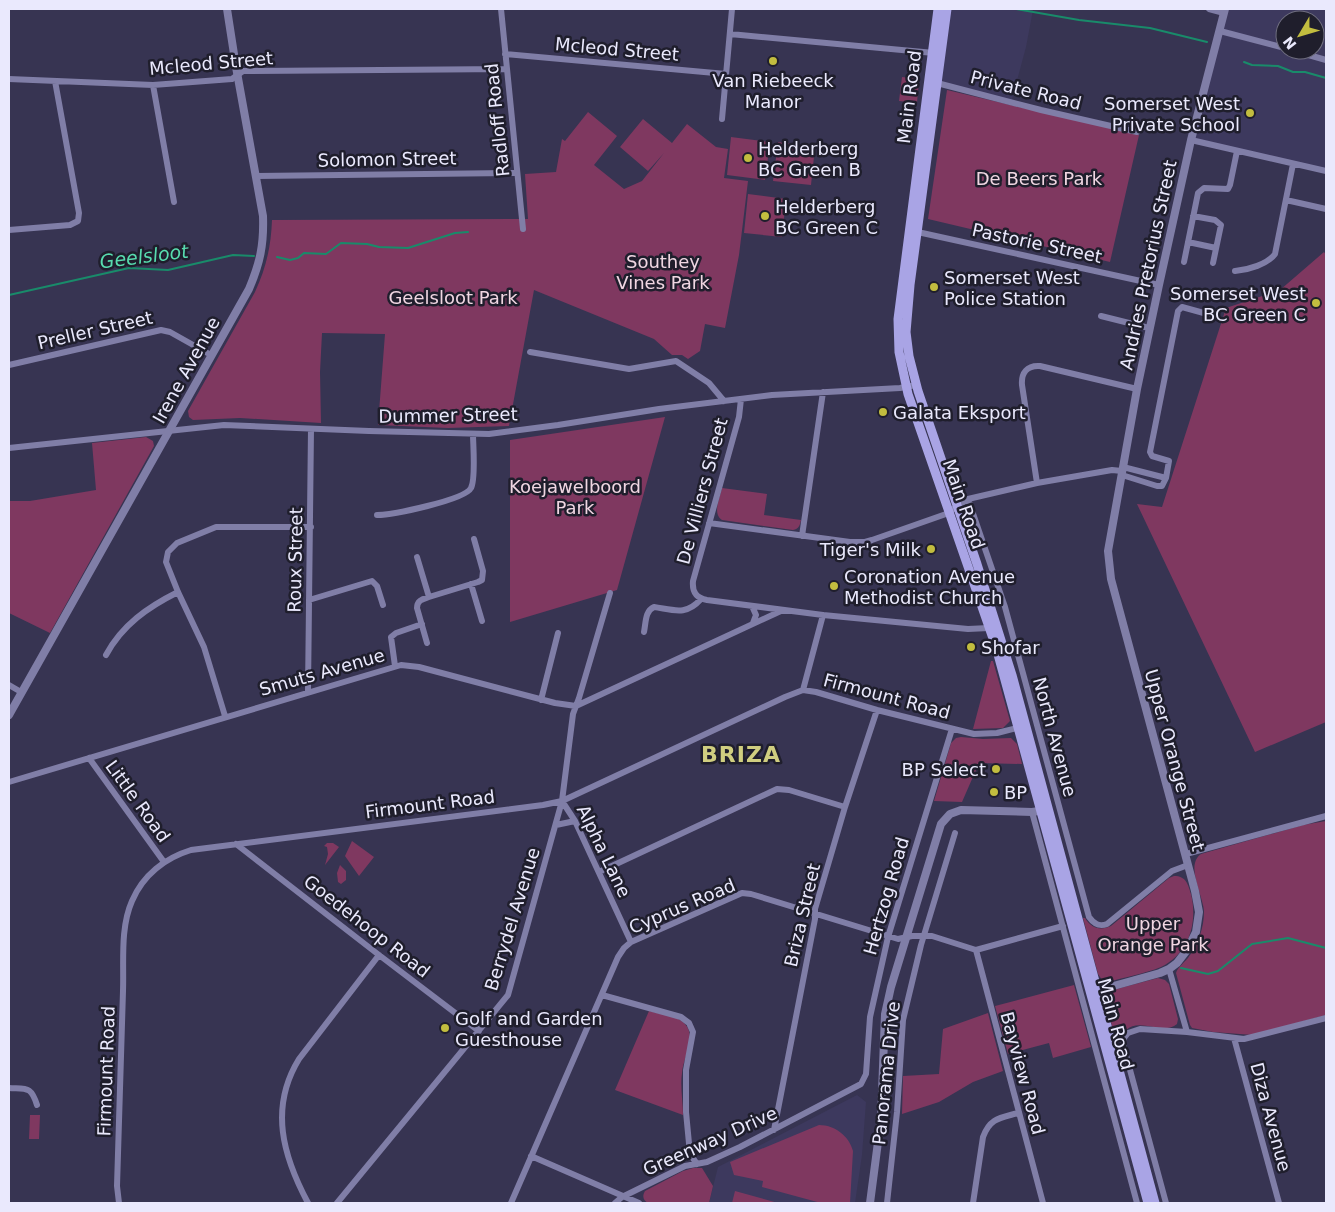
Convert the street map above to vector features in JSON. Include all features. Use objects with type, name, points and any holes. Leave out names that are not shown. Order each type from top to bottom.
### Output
[{"type":"main road","name":"Main Road","points":[[938,9],[937,83],[913,231],[900,290],[897,338],[901,366],[906,387],[997,624],[1040,811],[1155,1203]]},
{"type":"main road","name":"Main Road","points":[[947,9],[936,53],[913,231],[906,332],[908,356],[989,628],[1022,727]]},
{"type":"main road","name":"Main Road","points":[[1094,992],[1148,1203]]},
{"type":"street","name":"Irene Avenue","points":[[9,715],[248,289],[260,259],[264,234],[263,216],[237,75],[228,9]]},
{"type":"street","name":"Radloff Road","points":[[500,9],[523,229]]},
{"type":"street","points":[[722,119],[732,9]]},
{"type":"street","points":[[1208,9],[1224,11]]},
{"type":"street","name":"Andries Pretorius Street","points":[[1122,471],[1149,328],[1191,140],[1224,11]]},
{"type":"street","points":[[1220,31],[1275,45]]},
{"type":"street","points":[[730,34],[936,53]]},
{"type":"street","name":"Mcleod Street","points":[[505,54],[726,74]]},
{"type":"street","name":"Mcleod Street","points":[[9,79],[153,84],[232,78],[243,71],[507,69]]},
{"type":"street","points":[[9,230],[75,224],[78,221],[79,213],[55,82]]},
{"type":"street","name":"Private Road","points":[[937,83],[1137,132]]},
{"type":"street","points":[[153,84],[174,202]]},
{"type":"street","points":[[1191,140],[1326,171]]},
{"type":"street","points":[[1184,262],[1198,192],[1206,188],[1226,190],[1230,187],[1238,151]]},
{"type":"street","points":[[1235,271],[1270,260],[1274,256],[1294,164]]},
{"type":"street","name":"Solomon Street","points":[[256,176],[517,173]]},
{"type":"street","points":[[1286,200],[1326,209]]},
{"type":"street","points":[[1193,216],[1215,220],[1221,225],[1214,263]]},
{"type":"street","name":"Pastorie Street","points":[[913,231],[1159,285]]},
{"type":"street","points":[[1188,242],[1216,248]]},
{"type":"street","points":[[1122,471],[1144,482],[1162,486],[1166,478],[1169,461],[1152,456],[1150,452],[1178,311],[1182,307],[1211,315]]},
{"type":"street","points":[[1101,316],[1149,328]]},
{"type":"street","name":"Preller Street","points":[[9,365],[161,330],[170,332],[211,355]]},
{"type":"street","points":[[530,352],[629,369],[676,361],[710,383],[724,401]]},
{"type":"street","points":[[1037,483],[1022,385],[1022,376],[1027,369],[1032,366],[1040,366],[1137,389]]},
{"type":"street","name":"Dummer Street","points":[[9,448],[224,425],[473,434],[512,432],[724,401],[906,387],[916,384]]},
{"type":"street","points":[[802,536],[823,392]]},
{"type":"street","name":"De Villiers Street","points":[[701,599],[694,590],[693,581],[739,417],[741,399]]},
{"type":"street","name":"Roux Street","points":[[308,692],[311,429]]},
{"type":"street","points":[[377,515],[388,515],[411,510],[469,492],[473,482],[473,434]]},
{"type":"street","points":[[709,522],[802,536],[865,542],[953,509],[968,499],[1037,483],[1112,470],[1146,472],[1166,478]]},
{"type":"street","name":"Upper Orange Street","points":[[1094,992],[1169,969],[1177,963],[1187,950],[1198,923],[1198,904],[1186,854],[1108,565],[1109,538],[1122,471]]},
{"type":"street","name":"North Avenue","points":[[968,499],[1005,607],[1089,918],[1095,924],[1108,924],[1172,871],[1188,865]]},
{"type":"street","points":[[225,716],[204,647],[166,562],[168,552],[172,547],[187,539],[216,527],[311,527]]},
{"type":"street","points":[[427,643],[417,605],[429,596],[480,581],[484,576],[474,539]]},
{"type":"street","points":[[417,557],[429,596]]},
{"type":"street","points":[[310,600],[372,582],[377,586],[383,605]]},
{"type":"street","points":[[471,584],[482,622]]},
{"type":"street","points":[[106,655],[114,641],[144,611],[157,602],[178,592]]},
{"type":"street","name":"Berrydel Avenue","points":[[338,1203],[506,999],[562,801],[573,714],[610,593]]},
{"type":"street","points":[[644,632],[647,613],[651,608],[687,610],[696,606],[701,599],[823,615],[968,629],[989,628]]},
{"type":"street","points":[[752,606],[756,615],[752,624]]},
{"type":"street","points":[[576,706],[783,610]]},
{"type":"street","points":[[803,690],[823,615]]},
{"type":"street","points":[[394,666],[391,637],[399,631],[422,624]]},
{"type":"street","points":[[541,700],[558,633]]},
{"type":"street","name":"Smuts Avenue","points":[[9,782],[394,666],[409,665],[419,667],[541,700],[576,706]]},
{"type":"street","points":[[9,685],[21,692]]},
{"type":"street","name":"Firmount Road","points":[[119,1203],[117,1186],[125,928],[132,899],[145,880],[164,862],[175,855],[191,850],[562,801],[785,696],[803,690],[974,734],[997,733],[1022,727]]},
{"type":"street","name":"Briza Street","points":[[774,1130],[815,910],[845,807],[877,710]]},
{"type":"street","name":"Hertzog Road","points":[[866,1074],[870,1017],[888,937],[952,729]]},
{"type":"street","name":"Little Road","points":[[89,758],[164,862]]},
{"type":"street","points":[[599,872],[777,789],[789,790],[845,807]]},
{"type":"street","name":"Alpha Lane","points":[[562,801],[575,821],[631,942]]},
{"type":"street","points":[[870,1203],[881,1120],[885,1014],[891,987],[939,829],[950,814],[962,810],[1040,811],[1063,926],[1137,1203]]},
{"type":"street","points":[[1186,854],[1326,816]]},
{"type":"street","points":[[556,825],[575,821]]},
{"type":"street","name":"Panorama Drive","points":[[887,1203],[897,1112],[902,1028],[923,937],[955,832]]},
{"type":"street","name":"Goedehoop Road","points":[[236,844],[479,1031]]},
{"type":"street","name":"Cyprus Road","points":[[511,1203],[618,957],[631,942],[742,893],[751,894],[888,937],[899,939],[932,936],[976,950]]},
{"type":"street","points":[[976,950],[1063,926]]},
{"type":"street","name":"Bayview Road","points":[[976,950],[1043,1203]]},
{"type":"street","points":[[308,1203],[293,1172],[283,1137],[282,1114],[285,1090],[290,1075],[299,1059],[379,955]]},
{"type":"street","points":[[1169,969],[1187,1032]]},
{"type":"street","points":[[602,995],[681,1017],[691,1027],[693,1038],[686,1070],[686,1112],[690,1154],[697,1164]]},
{"type":"street","points":[[1166,1203],[1123,1044],[1124,1038],[1128,1033],[1140,1029],[1187,1032],[1244,1039],[1254,1038],[1326,1018]]},
{"type":"street","name":"Diza Avenue","points":[[1234,1038],[1279,1203]]},
{"type":"street","name":"Greenway Drive","points":[[615,1203],[622,1197],[685,1166],[714,1159],[774,1130],[857,1087],[861,1084],[866,1074]]},
{"type":"street","points":[[9,1088],[27,1088],[33,1094],[37,1106]]},
{"type":"street","points":[[973,1203],[983,1136],[987,1127],[997,1119],[1018,1113]]},
{"type":"street","points":[[531,1156],[638,1203]]},
{"type":"shaded area","points":[[942,9],[1033,10],[1026,47],[1011,103],[932,82]]},
{"type":"shaded area","points":[[1204,9],[1326,9],[1326,171],[1191,140],[1223,14]]},
{"type":"shaded area","points":[[857,1095],[866,1102],[862,1155],[855,1203],[709,1203],[718,1167]]},
{"type":"green space","points":[[902,77],[919,79],[917,103],[899,101]]},
{"type":"green space","name":"De Beers Park","points":[[947,90],[1139,135],[1110,262],[928,219]]},
{"type":"green space","points":[[588,112],[617,136],[594,165],[624,189],[642,181],[664,153],[648,171],[620,147],[643,119],[672,143],[687,124],[716,147],[728,149],[724,178],[748,181],[739,255],[725,328],[705,324],[700,351],[688,359],[682,355],[672,355],[654,339],[534,290],[509,426],[448,428],[378,425],[385,334],[322,333],[320,372],[321,423],[240,418],[193,420],[189,417],[188,411],[259,283],[267,257],[272,220],[528,219],[525,174],[556,172],[562,139],[565,141]]},
{"type":"green space","name":"Helderberg BC Green B","points":[[731,137],[770,142],[765,180],[727,175]]},
{"type":"green space","points":[[778,142],[815,147],[811,185],[773,181]]},
{"type":"green space","name":"Helderberg BC Green C","points":[[748,194],[786,199],[782,237],[744,233]]},
{"type":"green space","points":[[1324,252],[1326,255],[1326,722],[1255,752],[1137,504],[1162,507],[1226,308],[1280,290]]},
{"type":"green space","name":"Koejawelboord Park","points":[[665,417],[617,590],[510,622],[510,440]]},
{"type":"green space","points":[[146,437],[153,441],[154,446],[50,633],[9,613],[9,501],[30,501],[96,490],[92,443]]},
{"type":"green space","points":[[722,488],[767,494],[764,515],[801,520],[800,525],[797,529],[793,530],[722,520],[717,509]]},
{"type":"green space","points":[[991,661],[993,661],[1010,721],[1003,728],[973,729]]},
{"type":"green space","points":[[956,738],[983,739],[1011,738],[1017,744],[1022,764],[979,763],[962,802],[934,801],[951,743]]},
{"type":"green space","points":[[1326,821],[1326,1015],[1253,1035],[1213,1032],[1192,1028],[1176,973],[1195,947],[1203,924],[1203,904],[1195,873],[1196,859],[1201,854],[1303,825]]},
{"type":"green space","points":[[352,841],[374,857],[359,876],[345,856]]},
{"type":"green space","points":[[327,843],[333,843],[339,847],[325,865],[328,854],[327,847],[324,846]]},
{"type":"green space","points":[[340,865],[346,871],[346,880],[341,884],[338,882],[337,873]]},
{"type":"green space","name":"Upper Orange Park","points":[[1174,876],[1181,877],[1186,881],[1193,905],[1192,926],[1185,945],[1171,961],[1161,967],[1108,982],[1102,980],[1098,974],[1083,918],[1096,928],[1111,926],[1169,878]]},
{"type":"green space","name":"Upper Orange Park","points":[[1158,978],[1165,980],[1169,984],[1178,1019],[1177,1024],[1165,1028],[1138,1025],[1124,1032],[1117,1043],[1106,1005],[1107,996],[1113,990]]},
{"type":"green space","points":[[1074,985],[1091,1047],[1053,1058],[1049,1043],[1008,1054],[995,1006]]},
{"type":"green space","points":[[649,1011],[682,1021],[690,1035],[681,1078],[683,1115],[615,1090]]},
{"type":"green space","points":[[988,1013],[1003,1071],[973,1082],[939,1102],[902,1114],[903,1076],[939,1074],[943,1029]]},
{"type":"green space","points":[[30,1115],[40,1115],[39,1139],[29,1139]]},
{"type":"green space","points":[[819,1125],[831,1127],[840,1132],[845,1136],[853,1151],[850,1203],[821,1203],[762,1187],[763,1181],[734,1175],[730,1162]]},
{"type":"green space","points":[[702,1168],[713,1186],[709,1203],[648,1203],[644,1199],[645,1191],[683,1171]]},
{"type":"green space","points":[[735,1191],[778,1203],[732,1203]]},
{"type":"waterway","name":"Geelsloot","points":[[1016,9],[1079,20],[1150,28],[1207,42]]},
{"type":"waterway","points":[[1244,62],[1252,65],[1278,66],[1293,72],[1305,72],[1326,78]]},
{"type":"waterway","name":"Geelsloot","points":[[277,257],[290,260],[298,258],[304,253],[326,254],[341,243],[408,248],[455,233],[468,232]]},
{"type":"waterway","name":"Geelsloot","points":[[9,295],[129,268],[168,270],[233,255],[254,256]]},
{"type":"waterway","points":[[1181,968],[1208,974],[1218,971],[1252,944],[1288,938],[1326,948]]},
{"type":"place","name":"Van Riebeeck Manor","points":[[773,61]]},
{"type":"place","name":"Somerset West Private School","points":[[1250,113]]},
{"type":"place","name":"Helderberg BC Green B","points":[[748,158]]},
{"type":"place","name":"Helderberg BC Green C","points":[[765,216]]},
{"type":"place","name":"Somerset West Police Station","points":[[934,287]]},
{"type":"place","name":"Somerset West BC Green C","points":[[1316,303]]},
{"type":"place","name":"Galata Eksport","points":[[883,412]]},
{"type":"place","name":"Tiger's Milk","points":[[931,549]]},
{"type":"place","name":"Coronation Avenue Methodist Church","points":[[834,586]]},
{"type":"place","name":"Shofar","points":[[971,647]]},
{"type":"place","name":"BP Select","points":[[996,769]]},
{"type":"place","name":"BP","points":[[994,792]]},
{"type":"place","name":"Golf and Garden Guesthouse","points":[[445,1028]]},
{"type":"district","name":"BRIZA","points":[[741,754]]},
{"type":"park label","name":"Southey Vines Park","points":[[663,271]]},
{"type":"park label","name":"Geelsloot Park","points":[[453,297]]}]
